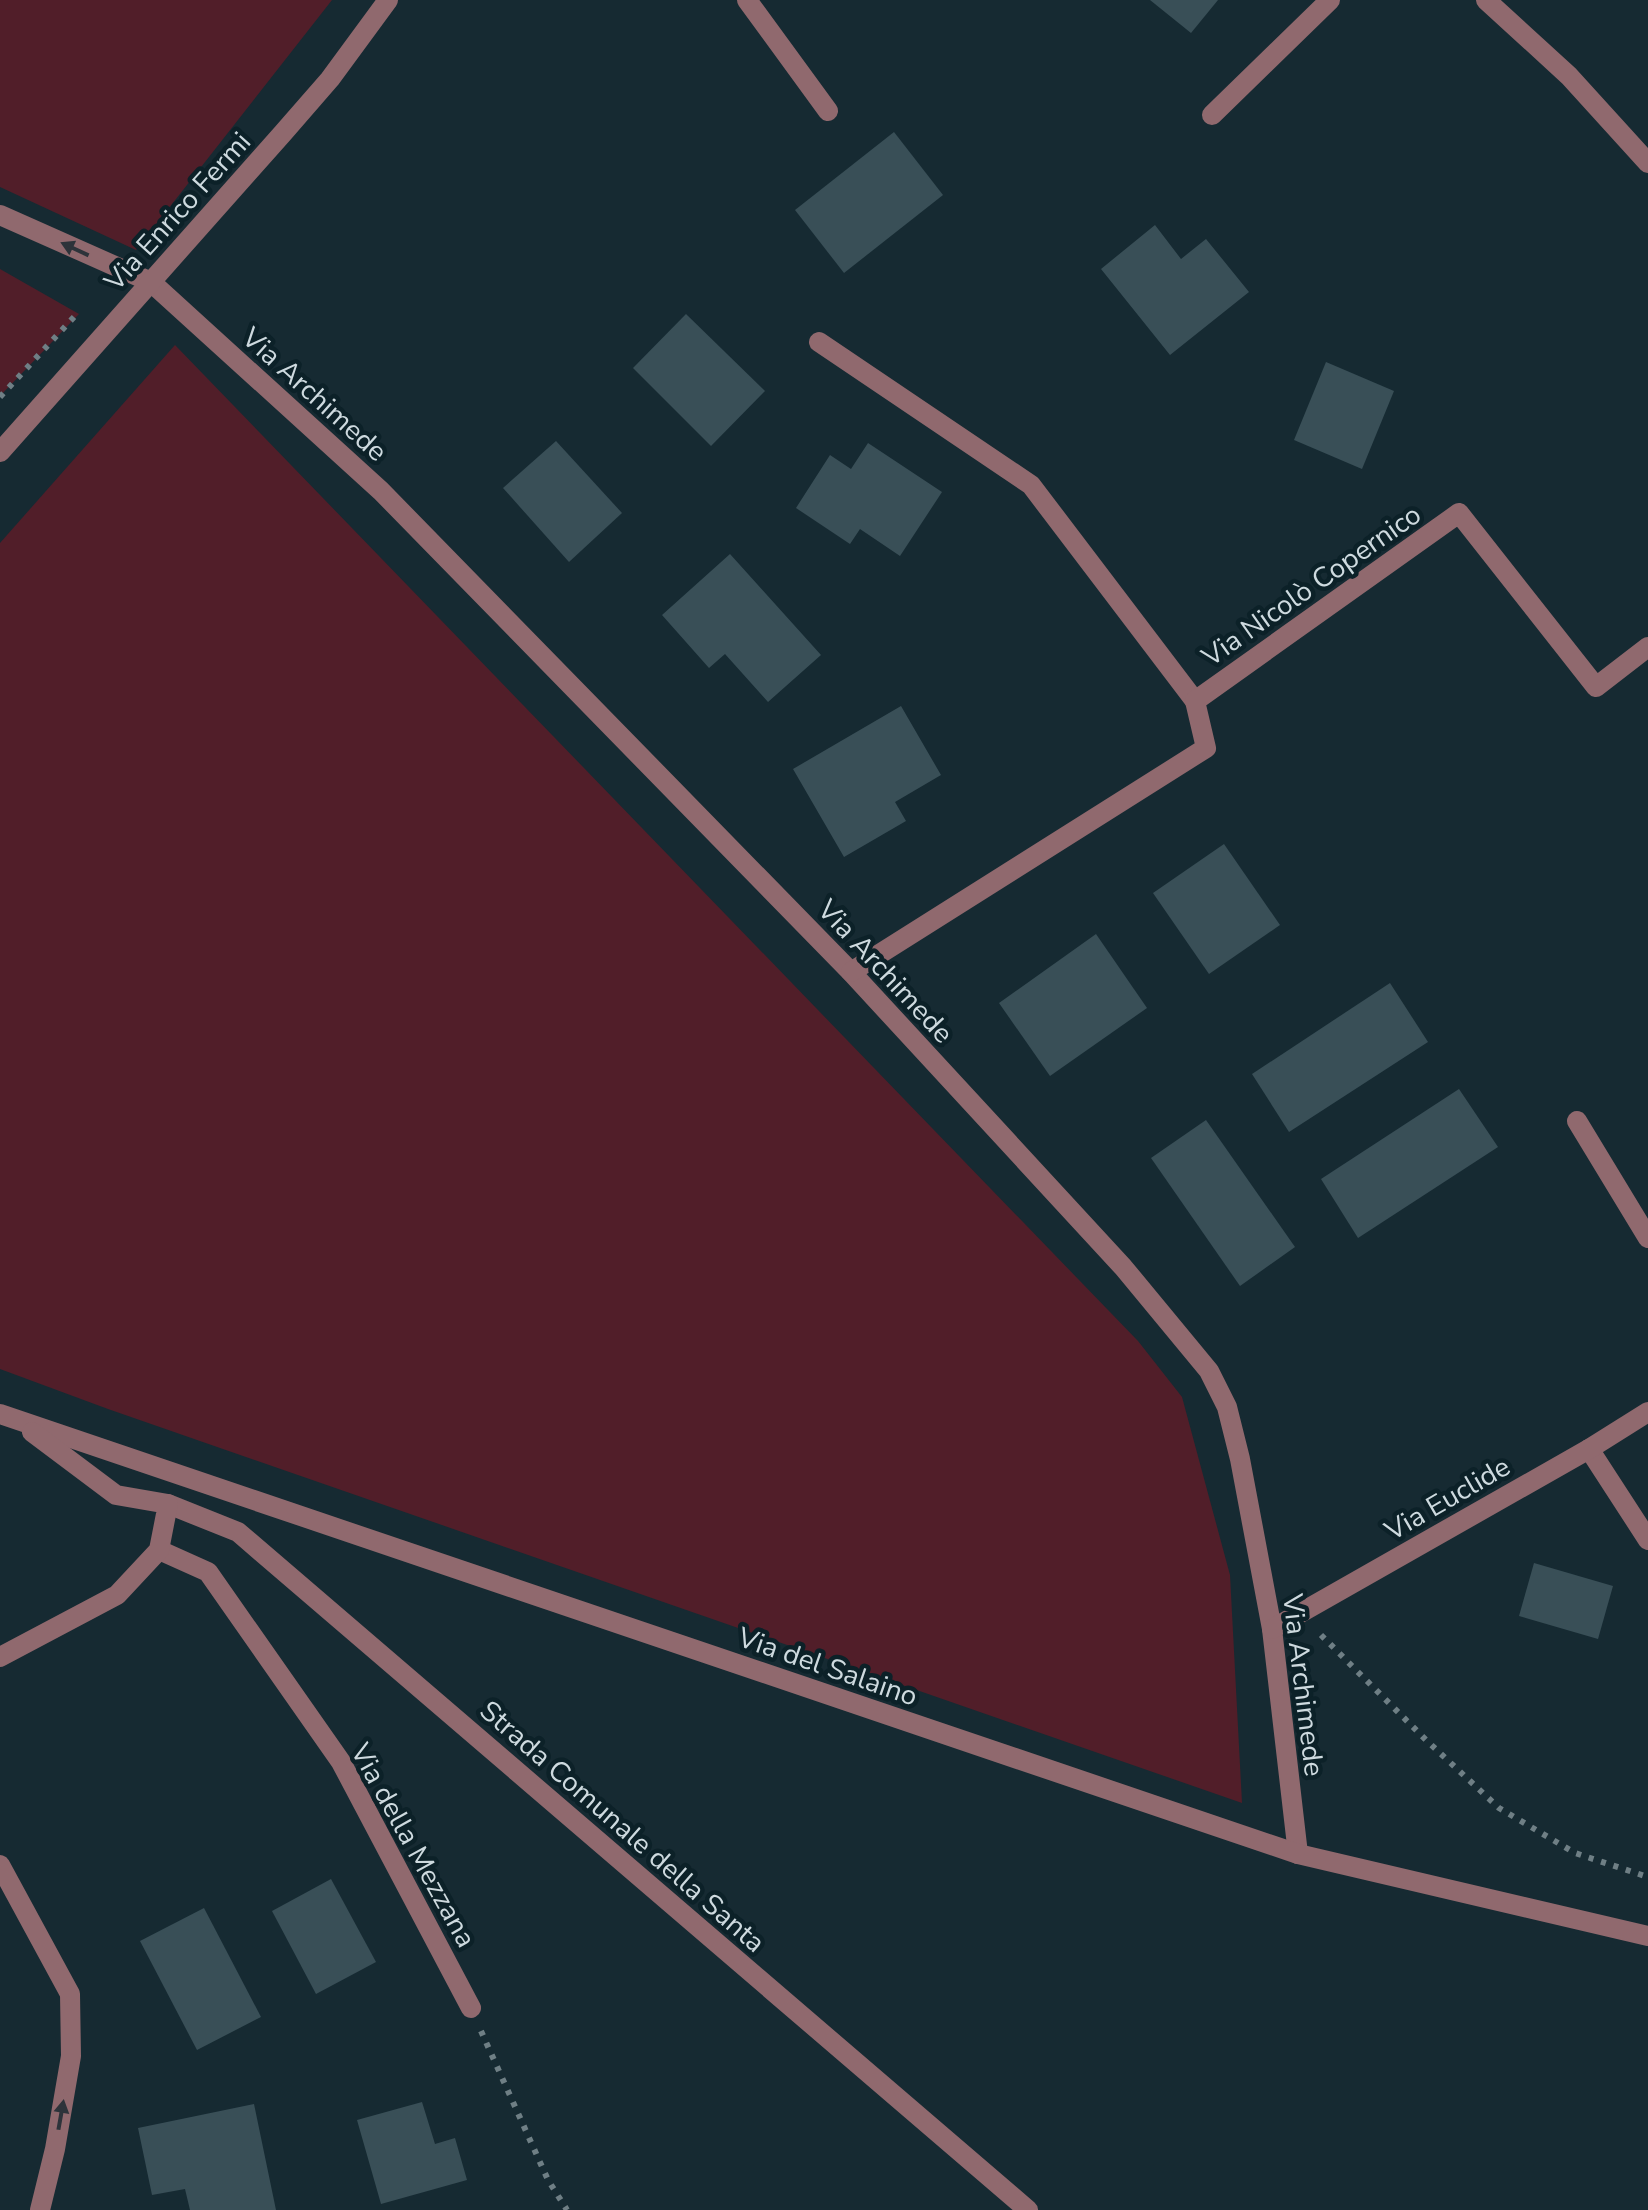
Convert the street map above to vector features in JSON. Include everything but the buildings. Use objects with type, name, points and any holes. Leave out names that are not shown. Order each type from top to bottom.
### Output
[{"type":"street","name":"Via Enrico Fermi","points":[[0,452],[330,78],[388,0]]},
{"type":"street","points":[[747,0],[828,111]]},
{"type":"street","points":[[1212,115],[1330,0]]},
{"type":"street","points":[[1486,0],[1568,76],[1648,163]]},
{"type":"street","name":"Via Archimede","points":[[0,215],[150,282],[381,491],[851,972],[1123,1268],[1208,1370],[1227,1406],[1236,1442],[1272,1630],[1298,1854]]},
{"type":"street","points":[[820,342],[1031,486],[1195,701]]},
{"type":"street","name":"Via Nicolò Copernico","points":[[851,972],[1206,748],[1195,701],[1459,514],[1596,687],[1648,646]]},
{"type":"street","points":[[1577,1121],[1648,1238]]},
{"type":"street","name":"Via Euclide","points":[[1272,1630],[1590,1450],[1648,1412]]},
{"type":"street","name":"Strada Comunale della Santa","points":[[8,1416],[116,1494],[168,1504],[238,1532],[1028,2210]]},
{"type":"street","name":"Via del Salaino","points":[[8,1416],[1298,1854],[1648,1936]]},
{"type":"street","points":[[1590,1450],[1648,1540]]},
{"type":"street","points":[[0,1657],[117,1595],[158,1550],[168,1504]]},
{"type":"street","name":"Via della Mezzana","points":[[158,1550],[208,1572],[340,1762],[471,2008]]},
{"type":"street","points":[[0,1865],[70,1994],[72,2056],[40,2210]]},
{"type":"path","points":[[1308,1609],[1314,1628],[1499,1808],[1576,1853],[1648,1877]]},
{"type":"path","points":[[471,2008],[548,2180],[567,2210]]},
{"type":"shaded area","points":[[0,0],[332,0],[136,250],[0,187]]},
{"type":"shaded area","points":[[0,269],[79,314],[0,396]]},
{"type":"shaded area","points":[[175,345],[1138,1341],[1182,1397],[1230,1575],[1242,1803],[0,1369],[0,543]]}]
